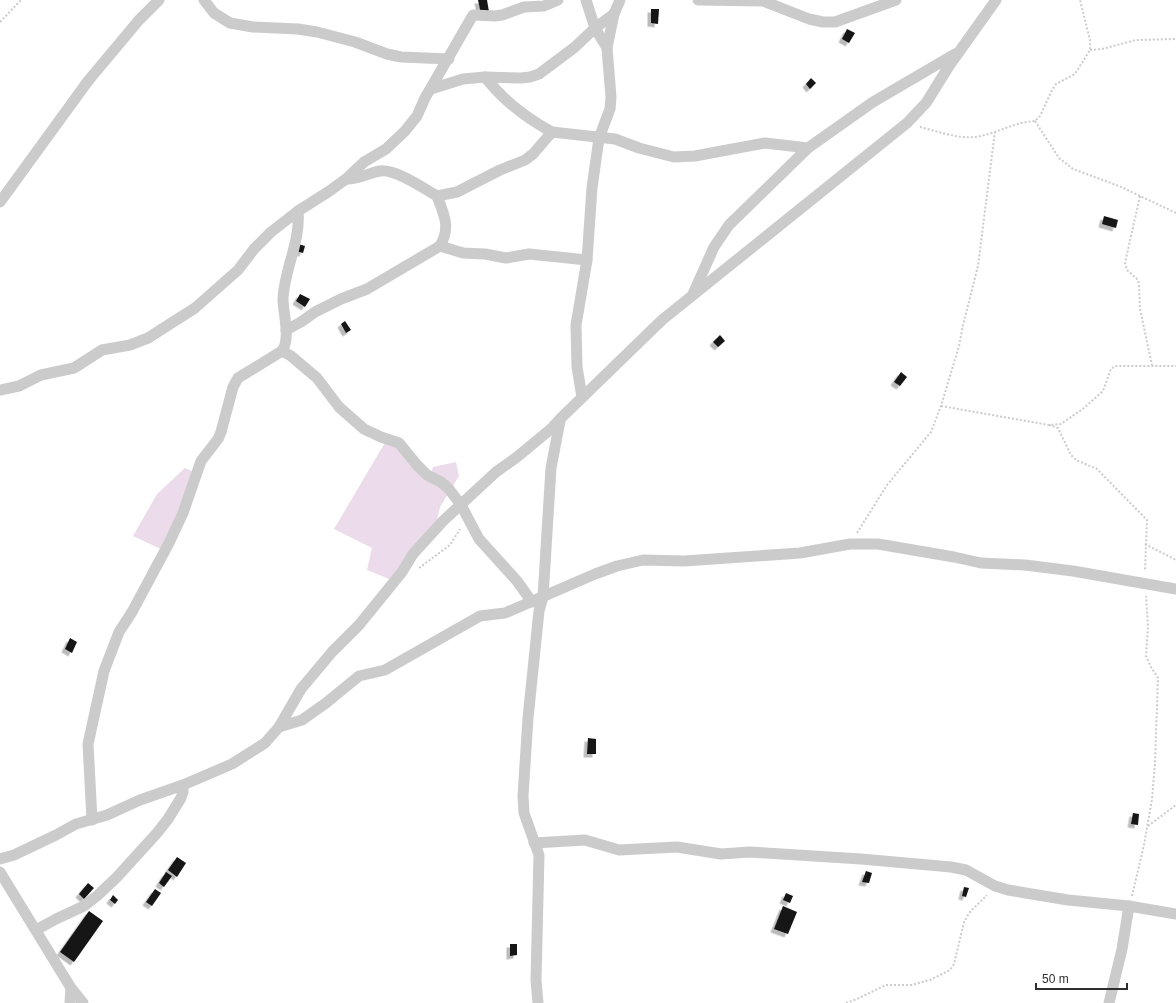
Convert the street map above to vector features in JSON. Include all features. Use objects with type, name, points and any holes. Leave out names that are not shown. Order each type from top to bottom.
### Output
[{"type":"street","points":[[0,202],[88,81],[139,20],[159,0]]},
{"type":"street","points":[[204,0],[214,13],[230,23],[253,27],[298,29],[317,32],[355,42],[387,54],[400,57],[449,59]]},
{"type":"street","points":[[0,390],[19,386],[41,375],[74,368],[102,350],[130,345],[148,338],[195,308],[238,270],[254,249],[271,232],[298,211],[346,179],[364,162],[386,149],[405,131],[417,116],[473,15],[502,15],[524,7],[544,6],[558,0]]},
{"type":"street","points":[[586,0],[595,28],[607,48]]},
{"type":"street","points":[[582,397],[576,367],[576,325],[587,260],[592,188],[599,138],[610,109],[611,97],[607,48],[614,14],[620,0]]},
{"type":"street","points":[[698,0],[763,1],[809,19],[823,22],[835,22],[896,0]]},
{"type":"street","points":[[0,859],[14,855],[76,824],[92,820],[140,800],[183,785],[232,764],[264,743],[279,727],[301,689],[332,652],[359,625],[402,572],[413,554],[443,521],[496,472],[552,428],[560,418],[662,320],[907,123],[926,102],[996,0]]},
{"type":"street","points":[[431,89],[463,79],[486,76],[521,78],[540,74],[614,14]]},
{"type":"street","points":[[692,296],[714,247],[729,225],[808,148],[873,102],[959,52]]},
{"type":"street","points":[[486,76],[519,111],[552,132],[615,139],[639,148],[674,157],[695,156],[765,143],[808,148]]},
{"type":"street","points":[[437,196],[456,192],[500,170],[525,160],[533,154],[552,132]]},
{"type":"street","points":[[286,330],[322,308],[367,289],[440,246],[444,238],[446,219],[437,196],[397,174],[386,171],[379,171],[358,178],[346,179]]},
{"type":"street","points":[[92,820],[88,744],[104,671],[119,632],[132,612],[169,543],[183,513],[201,461],[222,432],[233,387],[238,378],[282,351],[285,347],[286,330],[284,299],[297,234],[299,219],[298,211]]},
{"type":"street","points":[[440,246],[463,253],[485,254],[506,258],[529,254],[587,260]]},
{"type":"street","points":[[282,351],[291,356],[317,378],[339,407],[364,428],[380,437],[399,443],[427,475],[442,482],[461,505],[467,519],[479,539],[517,581],[532,602]]},
{"type":"street","points":[[538,1003],[536,980],[539,855],[524,813],[524,796],[529,711],[539,611],[543,596],[551,468],[560,418]]},
{"type":"street","points":[[279,727],[302,720],[326,703],[359,676],[385,670],[480,616],[505,613],[616,566],[643,560],[684,561],[800,552],[850,544],[878,544],[982,563],[1025,565],[1073,571],[1176,589]]},
{"type":"street","points":[[36,930],[84,906],[117,877],[168,819],[181,798],[183,785]]},
{"type":"street","points":[[534,843],[585,840],[619,850],[677,847],[721,854],[750,852],[862,859],[958,868],[1008,890],[1068,900],[1129,906],[1176,914]]},
{"type":"street","points":[[0,872],[71,988],[83,1003]]},
{"type":"street","points":[[1109,1003],[1122,949],[1129,906]]},
{"type":"street","points":[[70,1003],[71,988]]},
{"type":"path","points":[[0,22],[21,0]]},
{"type":"path","points":[[907,123],[951,135],[975,137],[1025,121],[1035,121],[1040,116],[1056,84],[1075,74],[1090,50],[1090,40],[1080,0]]},
{"type":"path","points":[[1090,50],[1102,49],[1136,40],[1176,39]]},
{"type":"path","points":[[1035,121],[1059,158],[1073,169],[1119,186],[1176,213]]},
{"type":"path","points":[[850,544],[887,485],[931,432],[941,406],[959,346],[978,266],[995,131]]},
{"type":"path","points":[[1140,196],[1125,263],[1127,270],[1138,280],[1140,309],[1152,365]]},
{"type":"path","points":[[1048,425],[1061,424],[1084,408],[1103,391],[1110,369],[1115,366],[1176,366]]},
{"type":"path","points":[[941,406],[1058,428],[1071,455],[1076,460],[1097,469],[1147,520],[1145,544],[1145,584],[1148,626],[1146,656],[1158,678],[1155,763],[1152,799],[1129,906]]},
{"type":"path","points":[[415,571],[450,545],[467,519]]},
{"type":"path","points":[[1145,544],[1176,560]]},
{"type":"path","points":[[1147,826],[1176,805]]},
{"type":"path","points":[[846,1003],[886,985],[911,986],[930,980],[950,970],[954,964],[964,922],[969,912],[996,886]]},
{"type":"shaded area","points":[[386,441],[397,446],[429,479],[433,467],[456,462],[459,476],[440,507],[437,520],[394,581],[367,570],[372,548],[334,529]]},
{"type":"shaded area","points":[[185,468],[196,473],[165,551],[133,536],[157,494]]},
{"type":"building","points":[[478,0],[487,0],[489,12],[481,14]]},
{"type":"building","points":[[651,9],[659,9],[658,24],[651,23]]},
{"type":"building","points":[[847,29],[855,33],[849,43],[842,39]]},
{"type":"building","points":[[811,78],[816,83],[810,89],[806,84]]},
{"type":"building","points":[[1104,216],[1118,220],[1116,228],[1102,224]]},
{"type":"building","points":[[298,244],[305,246],[303,253],[296,251]]},
{"type":"building","points":[[300,294],[310,299],[305,307],[296,301]]},
{"type":"building","points":[[345,321],[351,330],[346,333],[341,324]]},
{"type":"building","points":[[720,335],[725,341],[718,347],[713,342]]},
{"type":"building","points":[[901,372],[907,377],[900,386],[894,382]]},
{"type":"building","points":[[70,638],[77,642],[72,653],[65,649]]},
{"type":"building","points":[[588,738],[596,739],[596,754],[587,754]]},
{"type":"building","points":[[1133,813],[1139,814],[1138,825],[1131,824]]},
{"type":"building","points":[[177,857],[186,863],[177,877],[168,870]]},
{"type":"building","points":[[866,871],[872,873],[869,883],[862,882]]},
{"type":"building","points":[[166,872],[172,876],[164,887],[159,883]]},
{"type":"building","points":[[88,883],[94,888],[84,899],[79,894]]},
{"type":"building","points":[[964,887],[969,888],[966,897],[962,896]]},
{"type":"building","points":[[155,889],[161,893],[152,906],[146,902]]},
{"type":"building","points":[[786,893],[793,896],[790,903],[783,900]]},
{"type":"building","points":[[113,895],[118,900],[115,904],[110,900]]},
{"type":"building","points":[[783,906],[797,912],[788,934],[774,929]]},
{"type":"building","points":[[89,911],[103,921],[74,962],[60,952]]},
{"type":"building","points":[[510,944],[517,944],[517,955],[510,956]]}]
